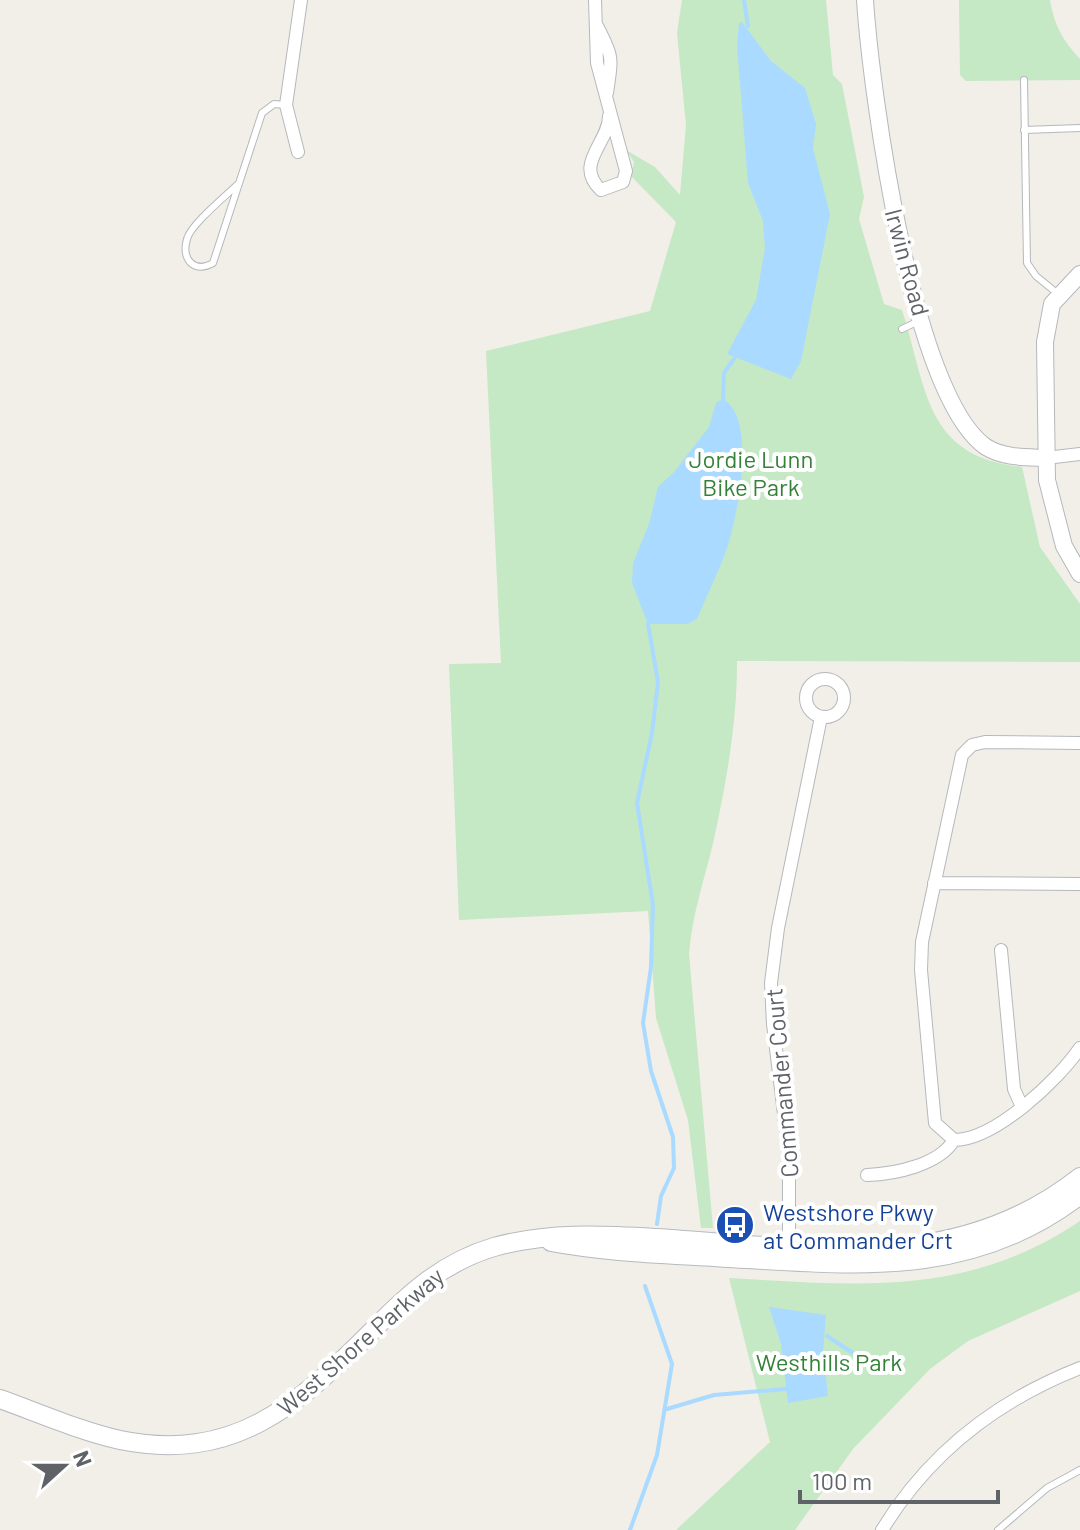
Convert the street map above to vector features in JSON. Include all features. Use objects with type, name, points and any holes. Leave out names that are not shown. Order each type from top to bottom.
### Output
[{"type":"main road","name":"West Shore Parkway","points":[[0,1399],[118,1439],[167,1447],[213,1442],[256,1427],[292,1406],[326,1377],[413,1289],[446,1266],[494,1247],[536,1240],[624,1252],[788,1254],[896,1250],[947,1241],[1029,1212],[1080,1177]]},
{"type":"main road","name":"West Shore Parkway","points":[[788,1254],[895,1265],[957,1254],[1021,1231],[1080,1195]]},
{"type":"street","points":[[298,152],[286,105],[301,0]]},
{"type":"street","points":[[595,0],[595,22],[612,57],[613,68],[606,100],[626,171],[623,182],[601,190],[592,182],[589,169],[592,153],[609,133],[609,116]]},
{"type":"street","name":"Irwin Road","points":[[865,0],[874,102],[884,165],[938,372],[974,440],[1007,456],[1046,458]]},
{"type":"street","points":[[1080,274],[1058,294],[1046,323],[1046,458],[1056,523],[1080,574]]},
{"type":"street","points":[[1046,458],[1080,454]]},
{"type":"street","name":"Commander Court","points":[[788,1254],[787,1130],[773,1024],[771,983],[778,928],[821,717]]},
{"type":"street","points":[[954,1140],[938,1128],[934,1115],[921,970],[922,942],[958,765],[966,749],[985,742],[1080,743]]},
{"type":"street","points":[[934,883],[1080,884]]},
{"type":"street","points":[[1001,950],[1014,1089],[1022,1107]]},
{"type":"street","points":[[867,1175],[883,1174],[942,1156],[954,1140],[978,1134],[1022,1107],[1060,1073],[1080,1048]]},
{"type":"street","points":[[882,1530],[922,1474],[975,1424],[1032,1388],[1080,1368]]},
{"type":"lane","points":[[1024,80],[1027,263],[1036,276],[1058,294]]},
{"type":"lane","points":[[239,183],[188,235],[185,249],[188,262],[195,267],[204,268],[213,263],[262,113],[274,104],[286,105]]},
{"type":"lane","points":[[1024,130],[1080,128]]},
{"type":"lane","points":[[902,329],[923,319]]},
{"type":"lane","points":[[998,1530],[1047,1488],[1080,1470]]},
{"type":"green space","name":"Jordie Lunn Bike Park","points":[[682,0],[826,0],[833,75],[842,84],[864,197],[859,219],[884,304],[902,310],[925,391],[948,433],[965,449],[990,461],[1022,467],[1040,547],[1080,604],[1080,662],[737,661],[727,772],[689,954],[713,1228],[701,1228],[688,1120],[656,1018],[648,911],[459,920],[449,664],[501,663],[486,351],[650,311],[676,222],[631,176],[634,162],[626,150],[655,167],[680,195],[686,125],[677,33]]},
{"type":"green space","points":[[959,0],[1050,0],[1060,32],[1080,59],[1080,80],[966,81],[960,75]]},
{"type":"green space","name":"Westhills Park","points":[[1080,1221],[1080,1291],[968,1341],[930,1369],[853,1449],[795,1530],[676,1530],[770,1442],[729,1278],[867,1283],[953,1275],[1037,1246]]},
{"type":"water","points":[[742,22],[771,61],[805,88],[816,124],[813,148],[830,214],[801,361],[791,379],[727,354],[756,300],[765,248],[763,221],[748,183],[737,45],[739,23]]},
{"type":"water","points":[[723,399],[733,409],[740,425],[742,445],[740,489],[728,545],[697,619],[687,624],[648,624],[632,583],[633,563],[649,524],[658,487],[674,472],[709,427],[716,403]]},
{"type":"water","points":[[769,1307],[826,1315],[823,1351],[828,1396],[788,1403],[781,1344]]},
{"type":"waterway","points":[[744,0],[748,26]]},
{"type":"waterway","points":[[723,399],[724,373],[734,359]]},
{"type":"waterway","points":[[648,624],[658,682],[652,733],[637,803],[653,905],[651,967],[643,1023],[651,1071],[673,1137],[674,1168],[661,1196],[657,1224]]},
{"type":"waterway","points":[[630,1530],[657,1455],[672,1364],[645,1286]]},
{"type":"waterway","points":[[827,1336],[862,1359]]},
{"type":"waterway","points":[[667,1409],[714,1395],[786,1389]]},
{"type":"place","name":"Westshore Pkwy at Commander Crt","points":[[735,1225]]}]
